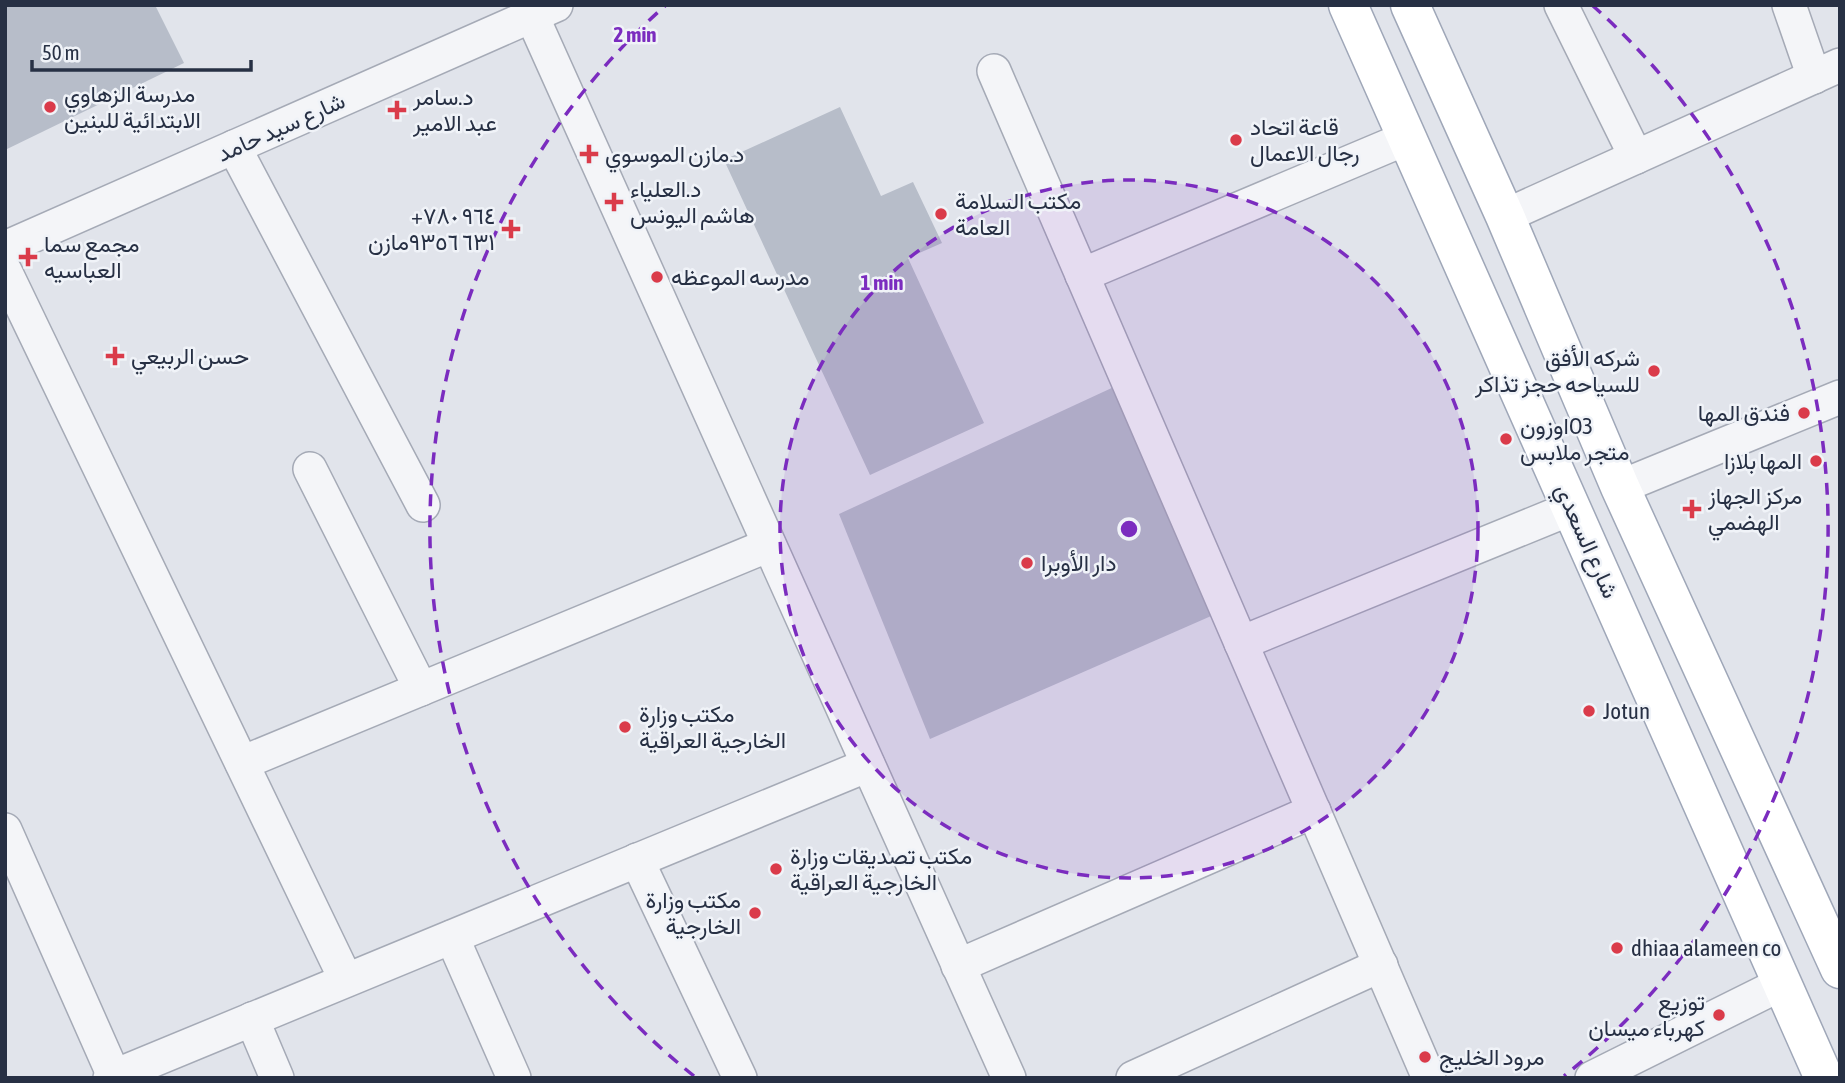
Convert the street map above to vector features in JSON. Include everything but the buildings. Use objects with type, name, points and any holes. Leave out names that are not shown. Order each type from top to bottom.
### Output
[{"type":"main road","name":"شارع السعدي","points":[[1348,5],[1824,1078]]},
{"type":"main road","points":[[1410,5],[1505,216],[1620,487],[1836,948]]},
{"type":"street","points":[[1561,5],[1636,157]]},
{"type":"street","points":[[1505,216],[1827,71],[1789,5]]},
{"type":"street","points":[[538,9],[769,545],[1009,1078]]},
{"type":"street","name":"شارع سيد حامد","points":[[5,248],[538,9]]},
{"type":"street","points":[[994,71],[1429,1078]]},
{"type":"street","points":[[1082,275],[1407,138]]},
{"type":"street","points":[[234,147],[423,505]]},
{"type":"street","points":[[5,271],[346,981]]},
{"type":"street","points":[[1620,487],[1840,397]]},
{"type":"street","points":[[310,469],[421,689]]},
{"type":"street","points":[[1241,643],[1572,508]]},
{"type":"street","points":[[242,763],[769,545]]},
{"type":"street","points":[[5,830],[112,1077],[868,765]]},
{"type":"street","points":[[958,966],[1314,811]]},
{"type":"street","points":[[637,860],[740,1078]]},
{"type":"street","points":[[452,936],[514,1078]]},
{"type":"street","points":[[1133,1078],[1381,965]]},
{"type":"street","points":[[1592,1078],[1783,983]]},
{"type":"street","points":[[252,1019],[277,1078]]},
{"type":"place","name":"مدرسة الزهاوي اﻻبتدائية للبنين","points":[[50,107]]},
{"type":"place","name":"د.سامر عبد الامير","points":[[397,110]]},
{"type":"place","name":"قاعة اتحاد رجال الاعمال","points":[[1236,140]]},
{"type":"place","name":"د.مازن الموسوي","points":[[589,154]]},
{"type":"place","name":"د.العلياء هاشم اليونس","points":[[614,202]]},
{"type":"place","name":"مكتب السلامة العامة","points":[[941,214]]},
{"type":"place","name":"+٩٦٤ ٧٨٠ ٦٣١ ٩٣٥٦مازن","points":[[511,229]]},
{"type":"place","name":"مجمع سما العباسيه","points":[[28,257]]},
{"type":"place","name":"مدرسه الموعظه","points":[[657,277]]},
{"type":"place","name":"حسن الربيعي","points":[[115,356]]},
{"type":"place","name":"شركه الأفق للسياحه حجز تذاكر","points":[[1654,371]]},
{"type":"place","name":"فندق المها","points":[[1804,413]]},
{"type":"place","name":"اوزونO3 متجر ملابس","points":[[1506,439]]},
{"type":"place","name":"المها بلازا","points":[[1816,461]]},
{"type":"place","name":"مركز الجهاز الهضمي","points":[[1692,509]]},
{"type":"place","name":"دار الأوبرا","points":[[1027,563]]},
{"type":"place","name":"Jotun","points":[[1589,711]]},
{"type":"place","name":"مكتب وزارة الخارجية العراقية","points":[[625,727]]},
{"type":"place","name":"مكتب تصديقات وزارة الخارجية العراقية","points":[[776,869]]},
{"type":"place","name":"مكتب وزارة الخارجية","points":[[755,913]]},
{"type":"place","name":"dhiaa alameen co","points":[[1617,948]]},
{"type":"place","name":"توزيع كهرباء ميسان","points":[[1719,1015]]},
{"type":"place","name":"مرود الخليج","points":[[1425,1057]]}]
